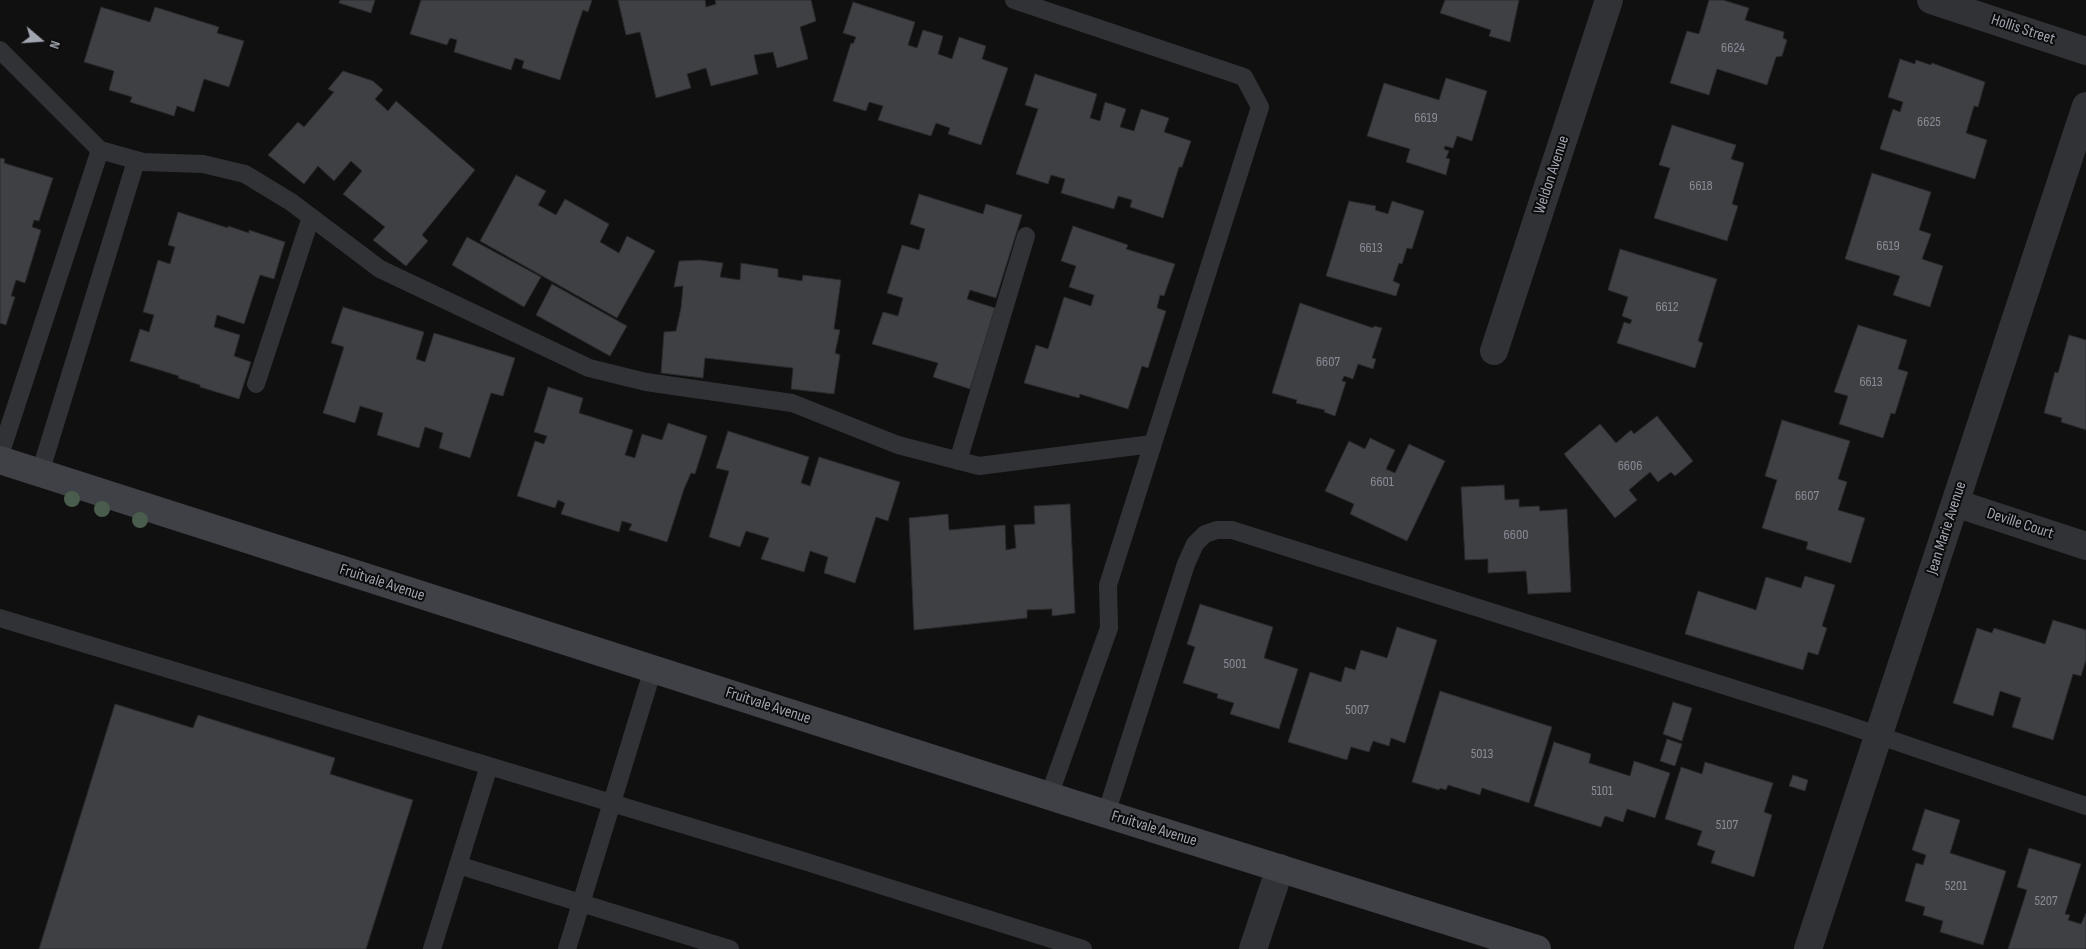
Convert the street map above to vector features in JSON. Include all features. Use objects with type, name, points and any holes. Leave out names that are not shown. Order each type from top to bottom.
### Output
[{"type":"main road","name":"Fruitvale Avenue","points":[[0,460],[1049,796],[1537,949]]},
{"type":"street","name":"Weldon Avenue","points":[[1494,351],[1609,0]]},
{"type":"street","name":"Hollis Street","points":[[1931,0],[2086,51]]},
{"type":"street","name":"Jean Marie Avenue","points":[[1808,949],[2086,106]]},
{"type":"street","name":"Deville Court","points":[[1955,503],[2086,546]]},
{"type":"street","points":[[1253,949],[1280,868]]},
{"type":"lane","points":[[1014,0],[1244,77],[1260,107],[1108,585],[1109,628],[1049,796]]},
{"type":"lane","points":[[0,50],[100,150],[136,161],[203,164],[245,174],[311,217],[380,269],[589,368],[646,382],[792,404],[898,445],[980,466],[1152,444]]},
{"type":"lane","points":[[0,455],[100,150]]},
{"type":"lane","points":[[40,473],[136,161]]},
{"type":"lane","points":[[256,384],[311,217]]},
{"type":"lane","points":[[958,461],[1026,236]]},
{"type":"lane","points":[[1106,814],[1186,564],[1195,544],[1205,534],[1217,530],[1232,530],[1830,719],[2086,806]]},
{"type":"lane","points":[[0,618],[1083,949]]},
{"type":"lane","points":[[567,949],[653,669]]},
{"type":"lane","points":[[432,949],[489,766]]},
{"type":"lane","points":[[458,865],[730,949]]},
{"type":"building","points":[[340,0],[375,0],[371,13],[339,3]]},
{"type":"building","points":[[421,0],[592,0],[588,12],[583,10],[560,80],[522,68],[524,61],[515,58],[511,70],[454,52],[457,40],[450,38],[447,45],[410,34]]},
{"type":"building","points":[[618,0],[705,0],[706,7],[716,4],[715,0],[811,0],[816,21],[800,27],[808,59],[777,68],[773,52],[754,55],[758,74],[711,86],[706,68],[687,74],[691,88],[656,98],[640,32],[626,35]]},
{"type":"building","points":[[1445,0],[1519,0],[1510,42],[1489,36],[1491,30],[1440,13]]},
{"type":"building","points":[[1709,0],[1723,0],[1749,8],[1745,20],[1784,32],[1783,38],[1787,40],[1782,56],[1776,57],[1767,85],[1717,69],[1709,95],[1670,83],[1687,31],[1699,34]]},
{"type":"building","points":[[853,2],[915,22],[908,45],[917,48],[923,30],[943,36],[938,54],[952,59],[959,37],[986,46],[982,59],[1008,68],[981,145],[948,134],[950,128],[936,123],[931,136],[878,120],[883,106],[869,102],[866,111],[833,101],[851,43],[853,44],[856,37],[843,33]]},
{"type":"building","points":[[101,7],[150,22],[155,7],[219,27],[217,33],[244,41],[229,87],[204,79],[194,112],[177,106],[174,116],[130,102],[132,97],[109,90],[114,71],[84,62]]},
{"type":"building","points":[[1900,59],[1915,64],[1916,60],[1931,65],[1932,63],[1985,82],[1978,107],[1974,106],[1966,133],[1987,140],[1975,179],[1880,149],[1893,109],[1900,112],[1903,102],[1888,97]]},
{"type":"building","points":[[343,71],[373,81],[383,90],[375,99],[388,111],[396,101],[475,170],[422,235],[428,241],[406,266],[373,240],[385,227],[343,194],[362,171],[351,161],[334,181],[318,166],[304,184],[268,155],[298,122],[304,127],[334,92],[328,89]]},
{"type":"building","points":[[1035,74],[1097,94],[1090,118],[1100,121],[1105,102],[1126,109],[1120,127],[1134,131],[1141,109],[1169,118],[1164,132],[1191,141],[1182,167],[1179,167],[1163,218],[1130,207],[1132,200],[1118,196],[1114,209],[1061,193],[1065,179],[1051,175],[1048,184],[1016,174],[1038,109],[1025,105]]},
{"type":"building","points":[[1446,78],[1487,91],[1472,141],[1457,136],[1453,148],[1445,146],[1444,149],[1449,151],[1446,158],[1450,159],[1446,175],[1406,162],[1410,149],[1367,136],[1384,83],[1439,100]]},
{"type":"building","points":[[1672,125],[1736,145],[1731,159],[1744,163],[1732,204],[1738,206],[1727,241],[1654,218],[1670,168],[1659,165]]},
{"type":"building","points":[[0,158],[5,159],[4,163],[53,178],[39,221],[34,220],[32,227],[41,230],[25,283],[16,280],[11,296],[15,297],[6,325],[0,323]]},
{"type":"building","points":[[1872,173],[1931,192],[1919,230],[1931,234],[1922,259],[1943,266],[1930,307],[1893,295],[1900,276],[1845,259]]},
{"type":"building","points":[[516,175],[546,191],[538,205],[556,215],[565,199],[609,224],[600,242],[619,253],[627,236],[655,251],[617,318],[480,241]]},
{"type":"building","points":[[919,194],[983,214],[986,204],[1022,215],[996,298],[970,290],[967,299],[995,308],[970,389],[933,377],[938,363],[872,344],[883,312],[898,316],[903,298],[887,293],[902,245],[919,250],[925,229],[910,224]]},
{"type":"building","points":[[1349,201],[1376,206],[1375,210],[1388,214],[1392,201],[1424,211],[1412,249],[1407,248],[1402,264],[1399,263],[1393,281],[1400,284],[1396,296],[1326,276]]},
{"type":"building","points":[[178,212],[228,228],[228,226],[249,233],[249,230],[285,242],[274,279],[260,275],[244,324],[217,315],[214,327],[240,335],[234,356],[251,362],[239,399],[200,387],[200,385],[178,378],[179,376],[130,361],[140,329],[149,332],[154,315],[143,312],[158,260],[170,264],[175,247],[168,245]]},
{"type":"building","points":[[1073,226],[1128,245],[1126,249],[1175,264],[1164,296],[1160,295],[1157,308],[1166,311],[1148,368],[1142,366],[1128,409],[1080,394],[1079,398],[1024,383],[1036,345],[1048,349],[1064,297],[1091,306],[1094,295],[1069,287],[1076,266],[1061,261]]},
{"type":"building","points":[[467,237],[541,277],[524,307],[452,265]]},
{"type":"building","points":[[1620,249],[1717,279],[1698,341],[1703,343],[1695,368],[1617,343],[1624,322],[1630,324],[1632,320],[1622,316],[1628,297],[1608,290]]},
{"type":"building","points":[[700,260],[723,263],[720,277],[740,280],[741,263],[778,269],[778,277],[802,281],[803,275],[841,280],[834,329],[840,330],[835,353],[840,355],[834,394],[791,389],[793,368],[705,358],[703,378],[661,373],[664,332],[676,331],[681,308],[683,286],[674,287],[679,261]]},
{"type":"building","points":[[552,284],[627,326],[610,356],[536,315]]},
{"type":"building","points":[[1300,303],[1373,328],[1374,326],[1382,328],[1372,358],[1376,359],[1373,369],[1358,364],[1353,379],[1344,376],[1342,381],[1346,382],[1335,416],[1324,412],[1325,410],[1296,403],[1297,400],[1272,393]]},
{"type":"building","points":[[343,307],[424,332],[416,359],[425,362],[434,333],[515,358],[503,396],[491,393],[470,458],[439,448],[443,433],[425,427],[419,448],[377,435],[383,413],[360,406],[355,423],[323,413],[344,347],[331,343]]},
{"type":"building","points":[[1858,325],[1907,340],[1898,369],[1908,372],[1895,414],[1891,413],[1883,438],[1839,424],[1848,396],[1834,392]]},
{"type":"building","points":[[2069,335],[2086,340],[2086,430],[2061,422],[2062,418],[2044,413],[2055,372],[2058,373]]},
{"type":"building","points":[[548,387],[583,398],[579,413],[633,430],[625,455],[635,458],[642,434],[662,440],[668,423],[707,436],[695,474],[691,473],[684,489],[667,542],[629,530],[632,524],[622,521],[619,532],[561,514],[565,503],[558,500],[555,508],[517,496],[535,441],[544,444],[547,436],[534,432]]},
{"type":"building","points":[[1657,416],[1693,461],[1675,476],[1671,472],[1658,482],[1650,472],[1629,490],[1637,500],[1615,518],[1564,454],[1600,424],[1616,443],[1631,430],[1634,434]]},
{"type":"building","points":[[1782,420],[1850,441],[1838,479],[1847,482],[1838,510],[1865,518],[1851,563],[1806,549],[1808,542],[1762,528],[1777,480],[1765,476]]},
{"type":"building","points":[[728,431],[809,457],[801,483],[810,486],[819,457],[900,482],[888,521],[876,517],[855,583],[824,573],[828,557],[810,551],[804,572],[761,559],[769,538],[746,531],[740,547],[709,537],[729,471],[716,468]]},
{"type":"building","points":[[1370,438],[1395,450],[1386,469],[1395,473],[1409,444],[1445,461],[1407,541],[1350,514],[1354,504],[1325,491],[1349,441],[1365,449]]},
{"type":"building","points":[[1504,485],[1505,500],[1519,499],[1519,507],[1539,506],[1540,511],[1567,509],[1571,592],[1528,594],[1526,571],[1488,573],[1488,559],[1465,560],[1461,487]]},
{"type":"building","points":[[1070,504],[1075,613],[1052,616],[1052,609],[1027,610],[1027,618],[914,630],[909,518],[948,514],[949,530],[1005,525],[1006,550],[1016,548],[1014,525],[1035,524],[1034,506]]},
{"type":"building","points":[[1805,576],[1835,585],[1822,626],[1827,628],[1818,655],[1808,652],[1803,670],[1685,634],[1698,591],[1756,610],[1766,577],[1801,588]]},
{"type":"building","points":[[1200,604],[1273,627],[1264,658],[1298,669],[1279,729],[1230,714],[1234,703],[1217,698],[1218,694],[1183,683],[1195,647],[1187,644]]},
{"type":"building","points":[[2053,620],[2086,630],[2086,660],[2081,676],[2073,674],[2053,740],[2012,727],[2021,698],[2000,691],[1993,716],[1953,703],[1977,628],[1992,633],[1994,628],[2045,644]]},
{"type":"building","points":[[1397,627],[1437,640],[1405,743],[1391,738],[1389,746],[1373,741],[1369,752],[1351,747],[1347,760],[1288,742],[1310,672],[1341,682],[1345,667],[1355,670],[1361,650],[1387,658]]},
{"type":"building","points":[[1440,691],[1552,727],[1529,803],[1482,788],[1480,795],[1448,785],[1446,790],[1440,788],[1439,790],[1412,782]]},
{"type":"building","points":[[1673,702],[1692,708],[1682,741],[1663,734]]},
{"type":"building","points":[[115,704],[193,728],[198,715],[335,758],[330,774],[413,800],[366,949],[39,949]]},
{"type":"building","points":[[1667,739],[1682,744],[1675,766],[1660,761]]},
{"type":"building","points":[[1554,742],[1591,754],[1589,763],[1630,776],[1634,761],[1670,773],[1655,818],[1627,809],[1623,822],[1605,816],[1601,827],[1534,806]]},
{"type":"building","points":[[1705,762],[1773,783],[1764,812],[1772,815],[1754,877],[1711,863],[1715,851],[1697,845],[1702,831],[1665,819],[1681,767],[1702,774]]},
{"type":"building","points":[[1793,775],[1808,780],[1805,791],[1789,786]]},
{"type":"building","points":[[1925,809],[1960,820],[1950,853],[2006,871],[1983,945],[1940,932],[1943,921],[1923,915],[1925,907],[1905,901],[1916,863],[1923,865],[1926,855],[1912,850]]},
{"type":"building","points":[[2029,848],[2081,864],[2065,914],[2070,915],[2068,920],[2081,924],[2086,913],[2086,949],[2008,949],[2027,890],[2017,887]]}]
